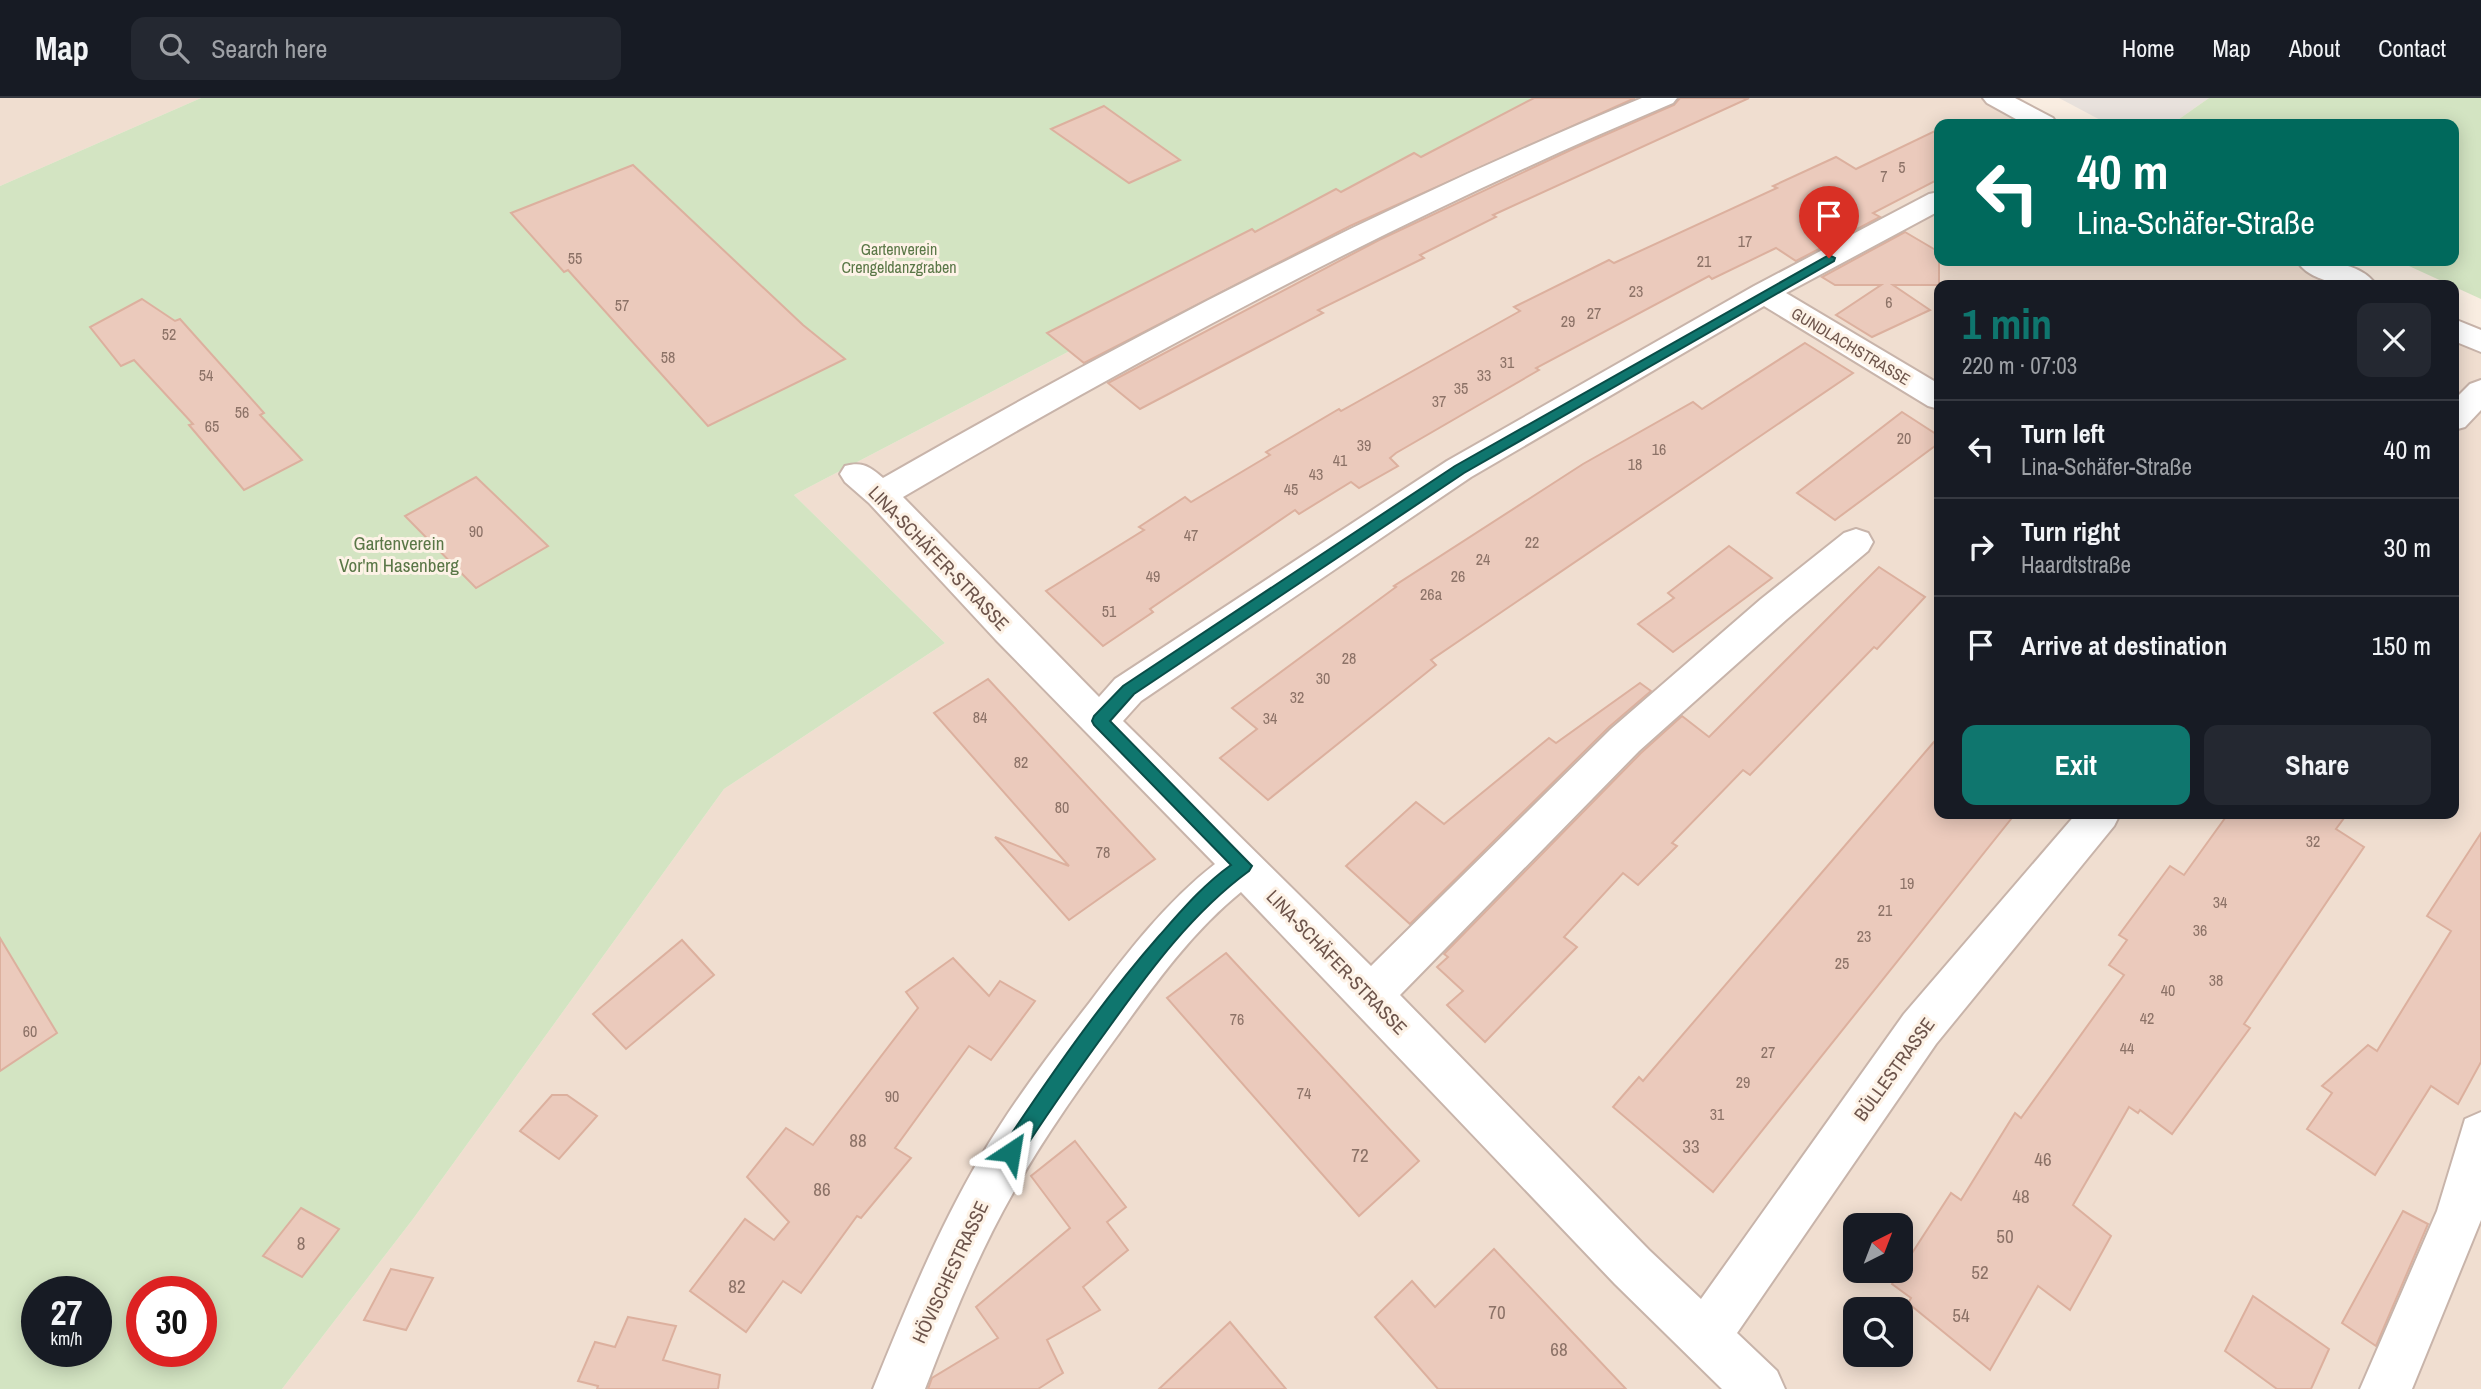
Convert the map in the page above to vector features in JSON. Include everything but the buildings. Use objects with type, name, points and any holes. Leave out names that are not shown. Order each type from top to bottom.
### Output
[{"type":"street","name":"LINA-SCHÄFER-STRASSE","points":[[1664,98],[1570,137],[1307,260],[1037,404],[869,484],[1009,630],[1371,995],[1632,1267],[1759,1389]]},
{"type":"street","points":[[1996,98],[2035,119]]},
{"type":"street","points":[[1100,721],[1128,690],[1460,469],[1764,293],[1934,203]]},
{"type":"street","points":[[2321,266],[2351,280]]},
{"type":"street","name":"GUNDLACHSTRASSE","points":[[1764,293],[1934,395]]},
{"type":"street","points":[[2459,331],[2481,342]]},
{"type":"street","points":[[2459,414],[2481,391]]},
{"type":"street","points":[[1371,995],[1625,740],[1774,609],[1856,542]]},
{"type":"street","name":"BÜLLESTRASSE","points":[[1704,1337],[1920,1029],[2096,819]]},
{"type":"street","name":"HÖVISCHESTRASSE","points":[[899,1389],[931,1305],[960,1244],[999,1170],[1039,1109],[1136,975],[1212,889],[1243,866]]},
{"type":"street","points":[[2386,1389],[2460,1213],[2481,1135]]},
{"type":"shaded area","points":[[0,98],[201,98],[0,186]]},
{"type":"shaded area","points":[[1595,98],[1989,98],[2032,119],[1934,119],[1934,266],[2321,266],[2351,280],[1934,280],[1934,819],[2459,819],[2459,331],[2481,342],[2481,1389],[282,1389],[413,1219],[724,789],[945,643],[794,495],[1223,271]]},
{"type":"shaded area","points":[[2059,98],[2209,98],[2179,119],[2099,119]]},
{"type":"green space","name":"Gartenverein Vor'm Hasenberg","points":[[201,98],[1595,98],[1223,271],[794,495],[945,643],[724,789],[413,1219],[282,1389],[0,1389],[0,186]]},
{"type":"green space","points":[[2209,98],[2481,98],[2481,299],[2459,289],[2459,280],[2440,280],[2409,266],[2459,266],[2459,119],[2179,119]]},
{"type":"route","points":[[1011,1152],[1046,1098],[1136,975],[1212,889],[1243,866],[1100,721],[1128,690],[1460,469],[1829,258]]},
{"type":"park label","name":"Gartenverein Crengeldanzgraben","points":[[899,258]]}]
